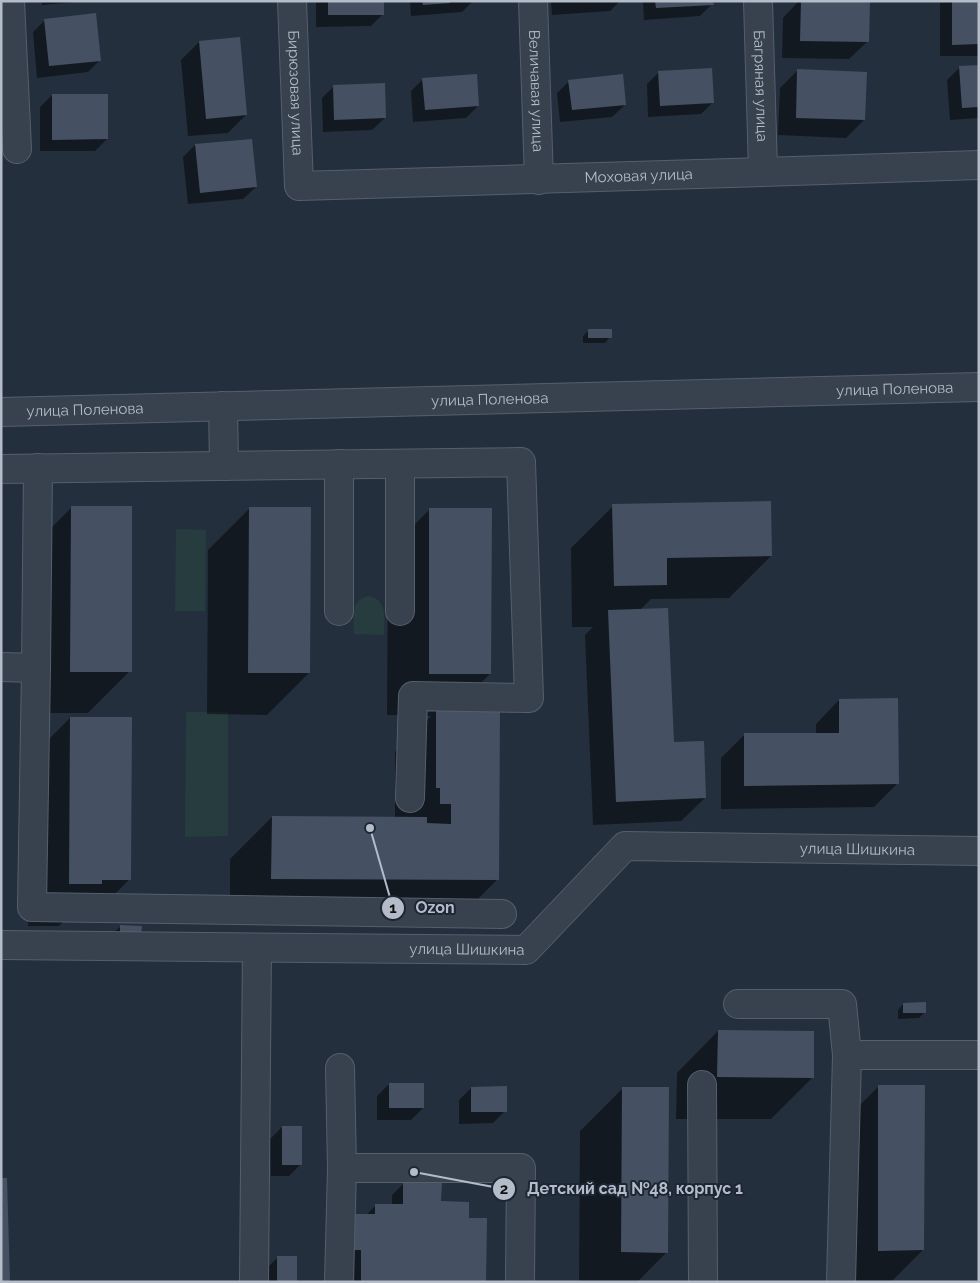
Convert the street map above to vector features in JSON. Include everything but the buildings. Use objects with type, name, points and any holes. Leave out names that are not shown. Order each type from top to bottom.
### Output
[{"type":"street","points":[[10,1],[17,149]]},
{"type":"street","name":"Бирюзовая улица","points":[[292,1],[300,186]]},
{"type":"street","name":"Величавая улица","points":[[533,1],[539,180]]},
{"type":"street","name":"Багряная улица","points":[[758,1],[763,170]]},
{"type":"street","name":"Моховая улица","points":[[300,186],[539,180],[763,170],[979,165]]},
{"type":"street","name":"улица Поленова","points":[[1,412],[979,387]]},
{"type":"street","points":[[223,406],[224,466]]},
{"type":"street","points":[[1,469],[521,462],[529,698],[413,696],[410,798]]},
{"type":"street","points":[[338,611],[339,464]]},
{"type":"street","points":[[400,464],[400,611]]},
{"type":"street","points":[[38,468],[32,907],[502,914]]},
{"type":"street","points":[[1,667],[36,668]]},
{"type":"street","name":"улица Шишкина","points":[[1,945],[526,950],[625,846],[979,851]]},
{"type":"street","points":[[254,1282],[257,948]]},
{"type":"street","points":[[738,1004],[842,1004],[847,1055],[841,1282]]},
{"type":"street","points":[[847,1055],[979,1055]]},
{"type":"street","points":[[339,1282],[342,1168],[340,1068]]},
{"type":"street","points":[[702,1085],[703,1282]]},
{"type":"street","points":[[342,1168],[521,1168],[520,1282]]},
{"type":"green space","points":[[176,529],[206,530],[205,611],[175,611]]},
{"type":"green space","points":[[369,596],[379,602],[384,611],[384,635],[354,634],[353,616],[355,606],[358,601]]},
{"type":"green space","points":[[186,712],[228,712],[228,836],[185,837]]},
{"type":"place","name":"Ozon","points":[[370,828]]},
{"type":"place","name":"Детский сад №48, корпус 1","points":[[414,1172]]}]
